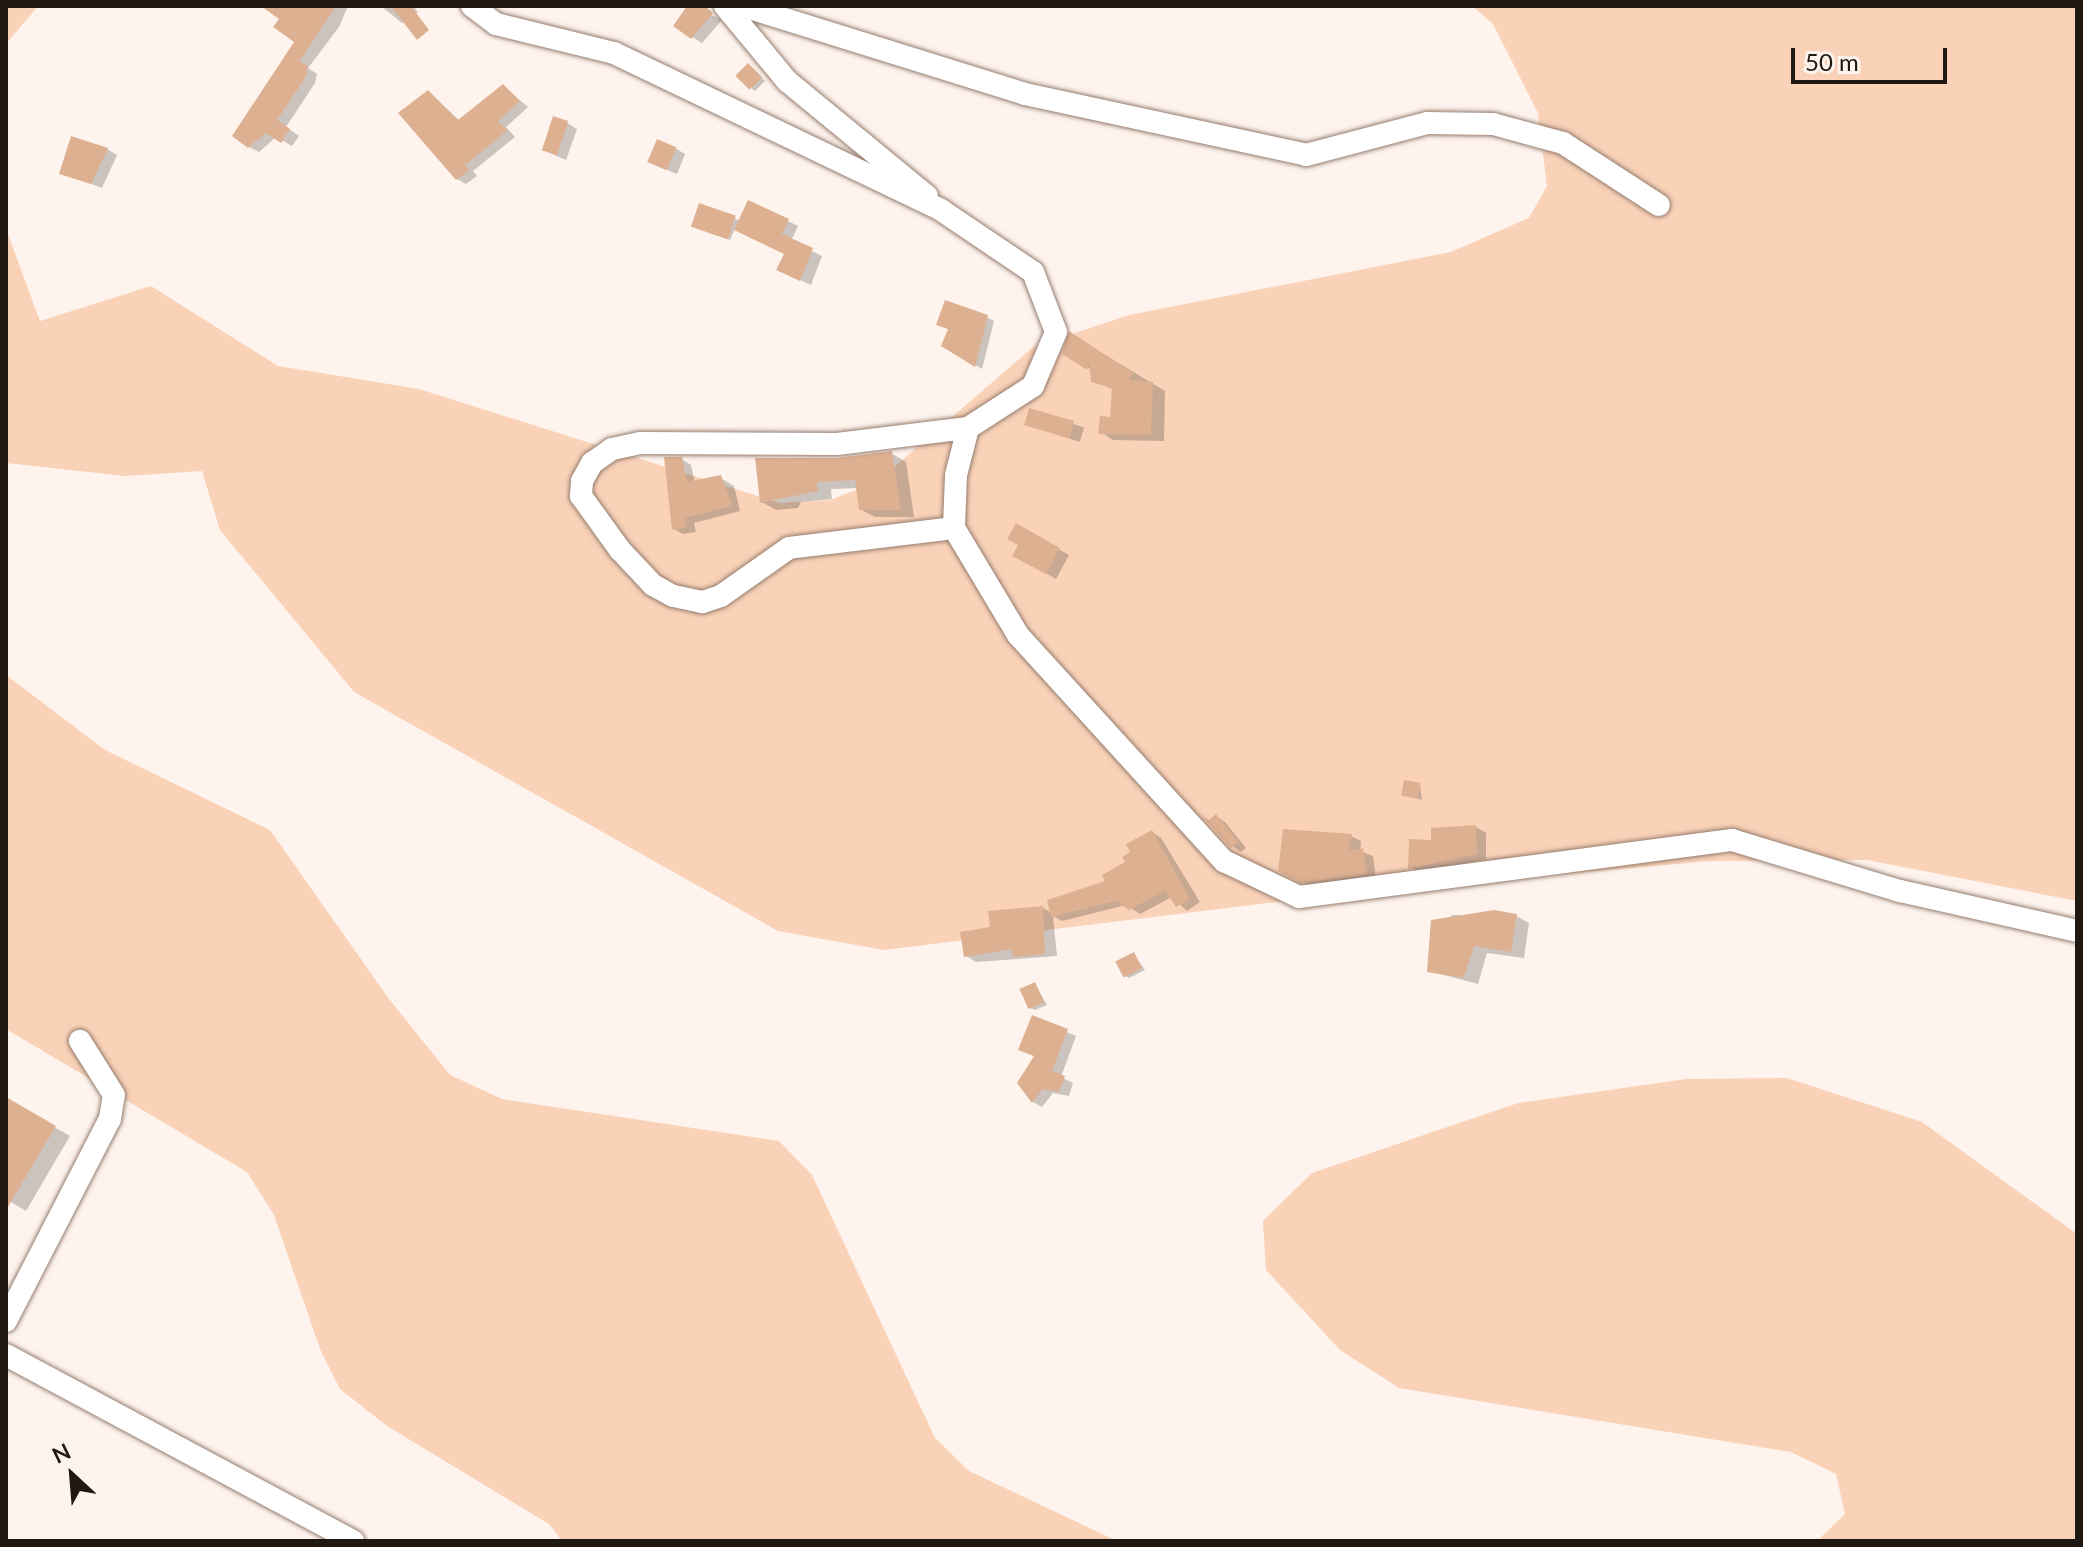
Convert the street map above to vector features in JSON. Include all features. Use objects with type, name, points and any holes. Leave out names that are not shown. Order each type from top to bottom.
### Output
[{"type":"street","points":[[472,6],[496,24],[614,53],[941,210]]},
{"type":"street","points":[[725,6],[787,81],[941,210],[1033,272],[1056,332],[1033,386],[968,428],[837,444],[640,443],[612,449],[592,463],[582,481],[581,496],[620,550],[653,585],[673,596],[702,602],[721,596],[789,548],[954,528]]},
{"type":"street","points":[[743,6],[1025,94],[1306,155],[1427,123],[1493,124],[1563,143],[1659,205]]},
{"type":"street","points":[[968,428],[956,475],[954,528],[1018,635],[1224,861],[1299,897],[1732,840],[1900,891],[2077,931]]},
{"type":"street","points":[[6,1321],[110,1119],[114,1095],[80,1041]]},
{"type":"street","points":[[6,1355],[353,1541]]},
{"type":"shaded area","points":[[6,6],[38,6],[6,44]]},
{"type":"shaded area","points":[[1472,6],[2077,6],[2077,901],[1867,860],[1710,861],[1350,893],[884,950],[778,931],[354,692],[220,530],[202,471],[125,476],[6,463],[6,229],[40,321],[151,286],[278,366],[419,389],[780,503],[830,500],[877,482],[1033,347],[1129,315],[1451,252],[1529,218],[1547,186],[1538,113],[1493,24]]},
{"type":"shaded area","points":[[6,675],[105,750],[270,830],[389,999],[450,1075],[502,1099],[779,1141],[812,1175],[935,1438],[969,1471],[1117,1541],[562,1541],[549,1524],[387,1426],[340,1389],[320,1349],[274,1215],[247,1172],[6,1029]]},
{"type":"shaded area","points":[[1787,1078],[1922,1122],[2077,1234],[2077,1541],[1817,1541],[1845,1514],[1836,1474],[1791,1452],[1399,1388],[1340,1350],[1266,1270],[1263,1221],[1312,1173],[1518,1103],[1686,1079]]},
{"type":"building","points":[[261,6],[336,6],[299,62],[308,66],[305,78],[277,120],[290,129],[281,143],[266,133],[248,148],[232,136],[294,42],[273,27],[279,19]]},
{"type":"building","points":[[391,6],[411,6],[429,30],[417,40]]},
{"type":"building","points":[[687,6],[705,6],[713,13],[691,39],[673,26]]},
{"type":"building","points":[[748,63],[762,77],[749,90],[735,76]]},
{"type":"building","points":[[503,84],[520,101],[498,121],[507,131],[465,165],[469,170],[456,180],[398,113],[428,90],[458,120]]},
{"type":"building","points":[[553,116],[568,121],[557,155],[542,150]]},
{"type":"building","points":[[71,136],[108,148],[91,184],[59,174]]},
{"type":"building","points":[[657,139],[676,147],[667,170],[647,162]]},
{"type":"building","points":[[748,200],[789,219],[782,234],[813,248],[800,281],[776,270],[784,254],[734,230]]},
{"type":"building","points":[[699,203],[736,216],[728,239],[691,227]]},
{"type":"building","points":[[945,300],[988,315],[975,367],[941,346],[948,329],[936,325]]},
{"type":"building","points":[[1069,331],[1133,373],[1129,380],[1153,382],[1151,435],[1098,434],[1100,416],[1110,417],[1112,388],[1091,382],[1089,362],[1087,370],[1062,354]]},
{"type":"building","points":[[1029,408],[1074,421],[1069,438],[1024,425]]},
{"type":"building","points":[[892,451],[901,510],[859,510],[855,480],[817,482],[818,491],[760,503],[755,458],[837,458]]},
{"type":"building","points":[[664,457],[682,457],[687,482],[721,475],[732,506],[685,518],[687,527],[672,530]]},
{"type":"building","points":[[1016,523],[1060,548],[1046,574],[1012,556],[1018,545],[1007,539]]},
{"type":"building","points":[[1404,780],[1421,783],[1418,799],[1401,796]]},
{"type":"building","points":[[1216,814],[1238,842],[1231,848],[1202,816],[1209,820]]},
{"type":"building","points":[[1476,825],[1477,854],[1408,869],[1409,839],[1431,840],[1431,828]]},
{"type":"building","points":[[1283,829],[1352,834],[1349,851],[1363,848],[1367,874],[1301,883],[1278,871]]},
{"type":"building","points":[[1152,830],[1190,899],[1176,907],[1165,891],[1129,910],[1116,901],[1051,917],[1047,900],[1105,881],[1102,875],[1125,862],[1122,857],[1130,852],[1126,844]]},
{"type":"building","points":[[1043,906],[1045,954],[1013,957],[1012,949],[964,957],[960,932],[990,927],[988,911]]},
{"type":"building","points":[[1494,910],[1517,914],[1511,952],[1474,946],[1464,978],[1427,972],[1431,920]]},
{"type":"building","points":[[1134,952],[1142,968],[1123,978],[1115,962]]},
{"type":"building","points":[[1035,982],[1044,1002],[1028,1009],[1019,989]]},
{"type":"building","points":[[1032,1015],[1068,1029],[1052,1071],[1065,1076],[1059,1092],[1043,1089],[1032,1103],[1017,1083],[1034,1056],[1018,1050]]},
{"type":"building","points":[[6,1097],[56,1126],[6,1210]]}]
